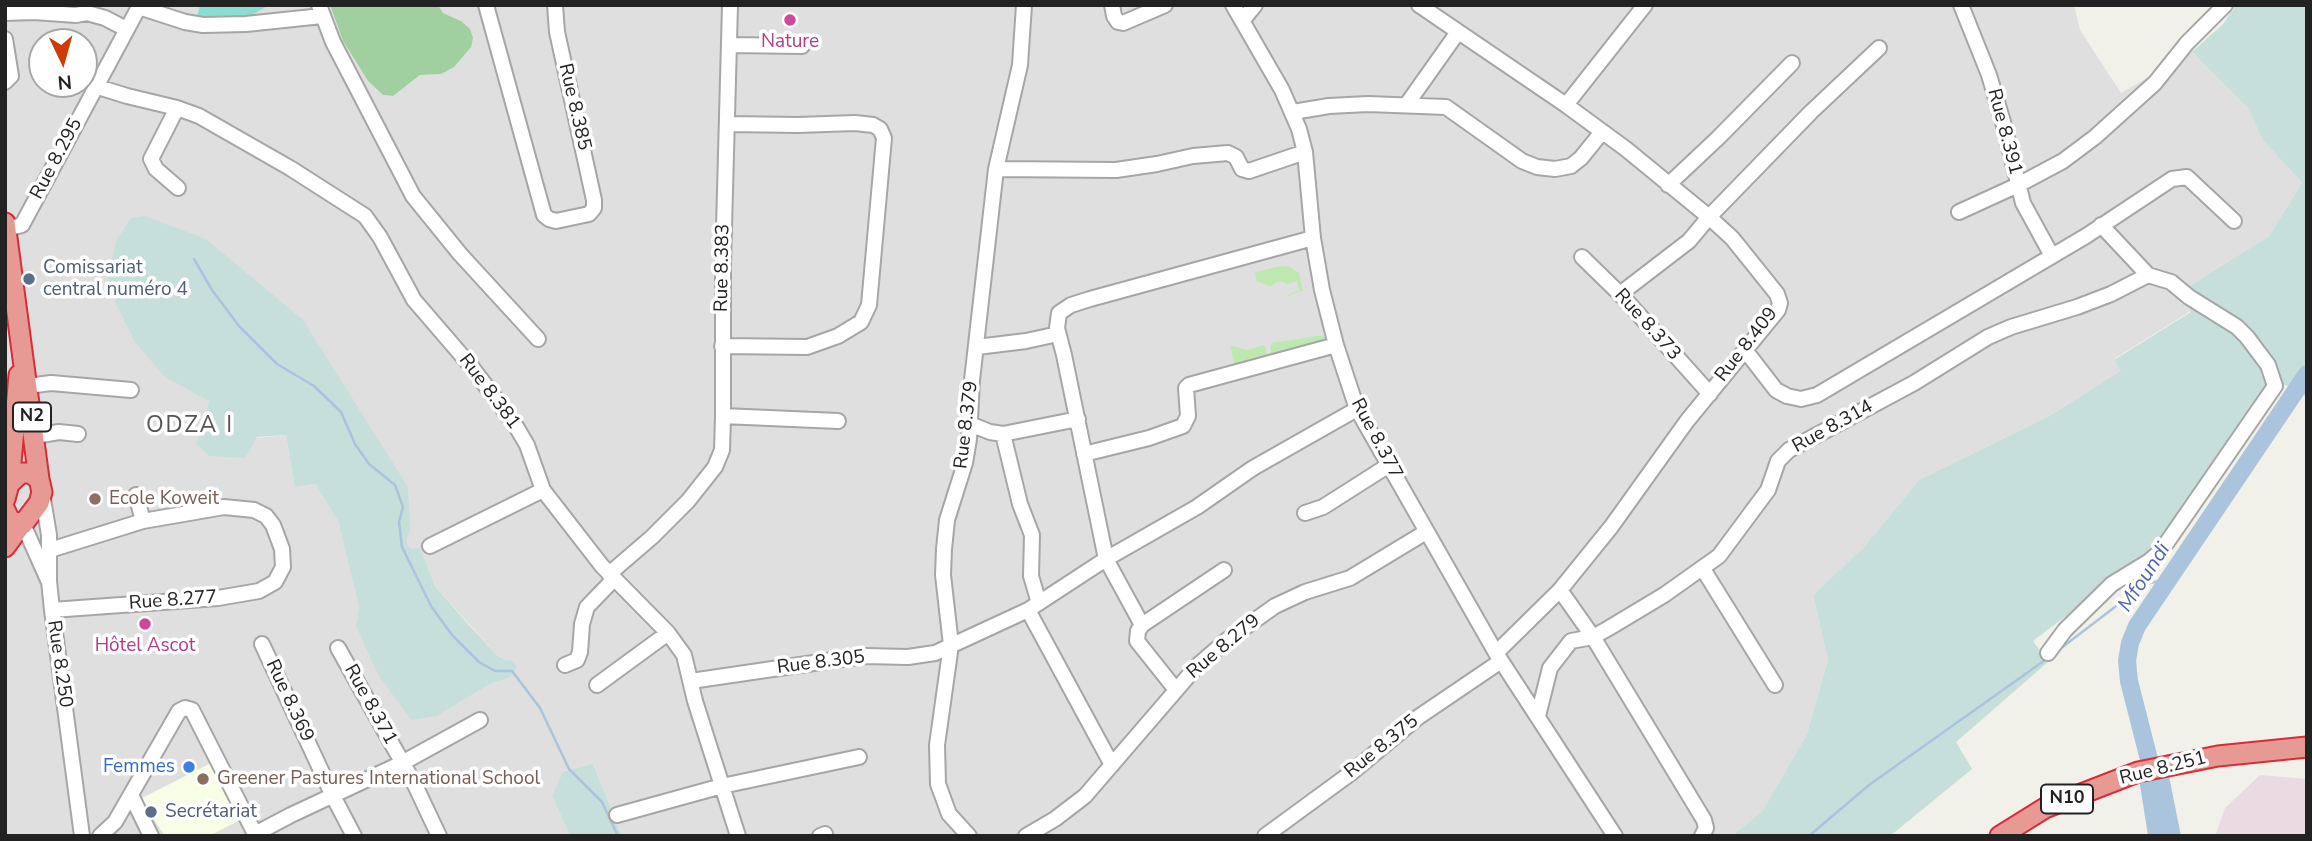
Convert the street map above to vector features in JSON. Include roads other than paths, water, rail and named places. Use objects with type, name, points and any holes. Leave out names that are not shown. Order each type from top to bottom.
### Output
[{"type":"highway","name":"N2","points":[[5,223],[10,303],[28,386],[41,486]]},
{"type":"highway","name":"N2","points":[[7,491],[21,356]]},
{"type":"highway","name":"N2","points":[[7,491],[21,473],[30,473],[41,486]]},
{"type":"highway","points":[[5,547],[39,503],[41,486]]},
{"type":"highway","points":[[5,510],[10,521],[22,524]]},
{"type":"highway","name":"Rue 8.251","points":[[2000,836],[2045,808],[2138,772],[2218,756],[2304,748]]},
{"type":"street","name":"Rue 8.385","points":[[486,5],[544,215],[556,220],[589,214],[594,208],[591,181],[557,33],[555,5]]},
{"type":"street","name":"Rue 8.383","points":[[565,665],[577,660],[587,607],[612,576],[688,501],[715,467],[722,450],[723,265],[730,5]]},
{"type":"street","name":"Rue 8.379","points":[[969,836],[949,814],[938,783],[937,745],[951,645],[943,575],[945,539],[947,520],[965,463],[996,169],[1020,65],[1024,5]]},
{"type":"street","points":[[1112,5],[1118,22],[1124,23],[1165,5]]},
{"type":"street","name":"Rue 8.377","points":[[1233,5],[1293,112],[1305,152],[1313,238],[1322,290],[1357,409],[1498,657],[1538,716],[1609,834]]},
{"type":"street","points":[[1242,21],[1255,5]]},
{"type":"street","name":"Rue 8.409","points":[[1419,5],[1566,105],[1709,217],[1732,238],[1777,294],[1780,303],[1655,465],[1611,527],[1560,590],[1498,657]]},
{"type":"street","points":[[1566,105],[1645,5]]},
{"type":"street","name":"Rue 8.391","points":[[1961,5],[1989,75],[2022,203],[2052,256]]},
{"type":"street","points":[[1959,212],[2063,161],[2119,117],[2155,83],[2187,43],[2225,5]]},
{"type":"street","points":[[140,6],[185,22],[203,25],[246,24],[320,11],[333,42],[413,196],[460,254],[538,339]]},
{"type":"street","name":"Rue 8.295","points":[[98,80],[140,6]]},
{"type":"street","points":[[5,13],[87,13],[105,18],[126,29]]},
{"type":"street","points":[[1407,104],[1458,32]]},
{"type":"street","points":[[5,39],[11,76],[5,82]]},
{"type":"street","points":[[731,45],[802,46]]},
{"type":"street","points":[[1620,294],[1689,241],[1811,112],[1879,48]]},
{"type":"street","points":[[1668,185],[1792,63]]},
{"type":"street","name":"Rue 8.381","points":[[98,87],[199,116],[290,168],[365,216],[380,237],[414,300],[470,365],[514,423],[527,445],[543,490],[612,576],[668,633],[684,654],[738,836]]},
{"type":"street","name":"Rue 8.295","points":[[6,229],[22,225],[89,98]]},
{"type":"street","points":[[1293,112],[1329,106],[1407,104],[1446,107],[1522,161],[1537,167],[1555,169],[1571,166],[1602,132]]},
{"type":"street","points":[[177,108],[151,159],[156,169],[178,188]]},
{"type":"street","points":[[722,346],[807,347],[838,336],[862,321],[869,305],[884,138],[880,129],[873,125],[855,123],[728,124]]},
{"type":"street","points":[[996,169],[1116,170],[1194,156],[1228,153],[1236,156],[1242,169],[1249,171],[1305,152]]},
{"type":"street","points":[[1745,349],[1776,390],[1801,399],[1817,395],[2052,256],[2172,179],[2187,177],[2234,221]]},
{"type":"street","points":[[2048,653],[2065,630],[2112,584],[2161,551],[2275,386],[2268,365],[2237,327],[2189,297],[2171,282],[2148,275],[2101,225]]},
{"type":"street","points":[[1142,625],[1106,559],[1058,334],[1059,313],[1071,305],[1313,238]]},
{"type":"street","name":"Rue 8.373","points":[[1582,257],[1620,294],[1710,394]]},
{"type":"street","name":"Rue 8.314","points":[[1538,716],[1550,668],[1571,641],[1593,637],[1703,569],[1729,543],[1768,490],[1777,461],[1789,450],[1914,383],[1988,337],[2111,294],[2148,275]]},
{"type":"street","points":[[977,347],[1058,334]]},
{"type":"street","points":[[1084,454],[1149,438],[1183,426],[1187,421],[1186,388],[1189,385],[1336,345]]},
{"type":"street","points":[[28,386],[51,383],[131,390]]},
{"type":"street","name":"Rue 8.305","points":[[691,681],[855,657],[923,655],[951,645],[1033,606],[1106,559],[1197,507],[1253,468],[1357,409]]},
{"type":"street","points":[[723,416],[838,421]]},
{"type":"street","points":[[970,424],[1003,434],[1077,419]]},
{"type":"street","points":[[35,436],[59,432],[78,434]]},
{"type":"street","points":[[1003,434],[1020,504],[1032,535],[1033,606],[1112,765]]},
{"type":"street","points":[[1305,513],[1322,507],[1389,465]]},
{"type":"street","name":"Rue 8.250","points":[[41,486],[50,550],[52,610],[82,836]]},
{"type":"street","points":[[430,546],[543,490]]},
{"type":"street","points":[[50,550],[143,521],[136,495]]},
{"type":"street","name":"Rue 8.277","points":[[52,610],[240,595],[258,591],[275,582],[283,567],[282,549],[273,525],[266,516],[254,510],[224,507],[143,521]]},
{"type":"street","points":[[22,524],[49,581]]},
{"type":"street","name":"Rue 8.279","points":[[1026,836],[1077,803],[1207,657],[1275,607],[1305,592],[1350,578],[1426,532]]},
{"type":"street","points":[[1703,569],[1775,685]]},
{"type":"street","points":[[1175,690],[1137,641],[1136,636],[1142,625],[1224,570]]},
{"type":"street","points":[[1560,590],[1593,637],[1704,820],[1706,828],[1702,836]]},
{"type":"street","points":[[597,685],[668,633]]},
{"type":"street","name":"Rue 8.369","points":[[262,644],[354,836]]},
{"type":"street","name":"Rue 8.371","points":[[338,648],[415,785],[439,836]]},
{"type":"street","name":"Rue 8.375","points":[[1265,836],[1351,773],[1417,718],[1498,657]]},
{"type":"street","points":[[100,836],[116,822],[179,711],[186,708],[192,710],[255,835],[402,763],[480,720]]},
{"type":"street","points":[[617,816],[722,786],[859,757]]},
{"type":"street","points":[[131,795],[151,836]]},
{"type":"waterway","points":[[194,259],[212,290],[239,326],[277,364],[314,386],[341,412],[355,444],[369,464],[395,485],[403,507],[399,522],[402,547],[431,606],[452,635],[479,662],[495,671],[512,671],[540,708],[569,769],[602,802],[618,836]]},
{"type":"waterway","name":"Mfoundi","points":[[2155,783],[2129,681],[2127,661],[2130,643],[2137,626],[2307,374]]},
{"type":"waterway","points":[[2056,652],[2145,584],[2169,579]]},
{"type":"waterway","points":[[1809,836],[1869,785],[2048,658]]},
{"type":"place","name":"Nature","points":[[790,20]]},
{"type":"place","name":"Comissariat central numéro 4","points":[[29,279]]},
{"type":"place","name":"Ecole Koweit","points":[[95,499]]},
{"type":"place","name":"Hôtel Ascot","points":[[145,624]]},
{"type":"place","name":"Femmes","points":[[189,767]]},
{"type":"place","name":"Greener Pastures International School","points":[[203,779]]},
{"type":"place","name":"Secrétariat","points":[[151,812]]},
{"type":"district","name":"ODZA I","points":[[190,426]]}]
